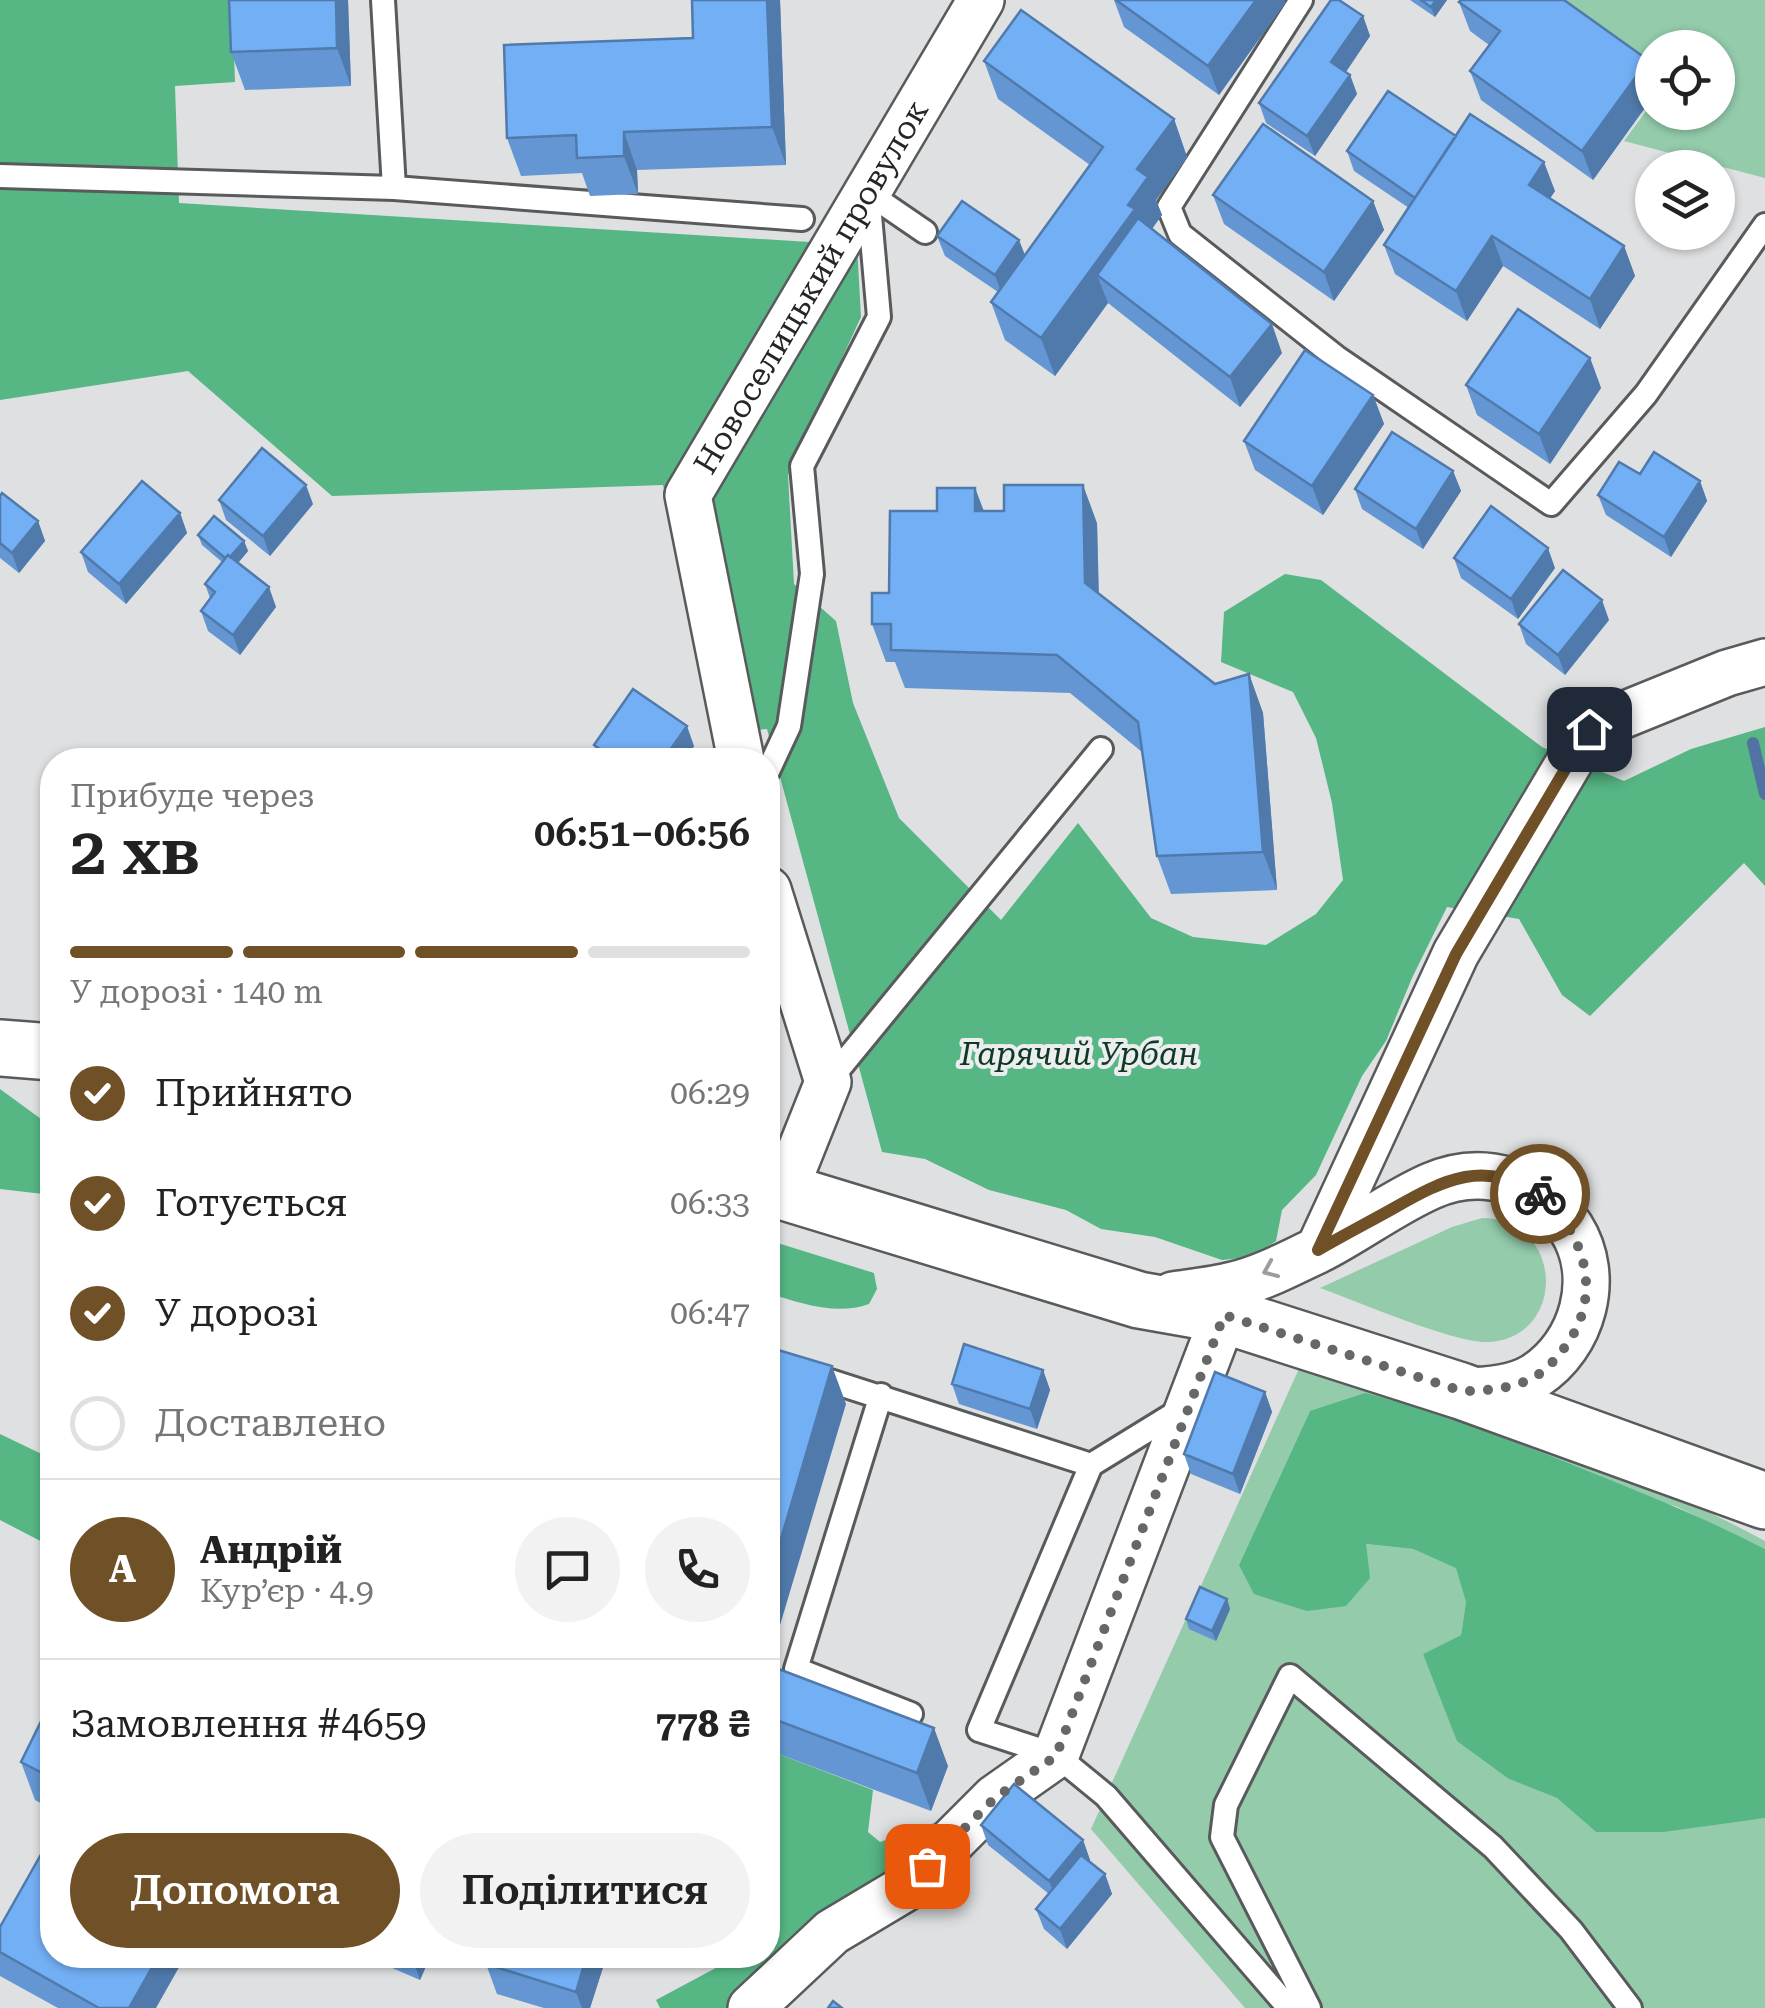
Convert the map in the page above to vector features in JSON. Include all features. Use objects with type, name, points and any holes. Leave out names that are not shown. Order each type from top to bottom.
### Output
[{"type":"main road","points":[[0,1048],[40,1051]]},
{"type":"main road","points":[[780,1191],[1139,1300],[1224,1315],[1462,1391],[1765,1501]]},
{"type":"street","name":"Новоселицький провулок","points":[[739,748],[688,495],[982,0]]},
{"type":"street","points":[[1318,1250],[1456,954],[1589,729],[1727,673],[1765,662]]},
{"type":"street","points":[[780,928],[828,1082],[780,1182]]},
{"type":"street","points":[[1139,1300],[1236,1285],[1318,1250],[1428,1187],[1450,1179],[1475,1176],[1510,1180],[1537,1192],[1560,1212],[1578,1239],[1586,1275],[1586,1300],[1572,1338],[1553,1362],[1532,1378],[1496,1390],[1462,1391]]},
{"type":"street","points":[[752,2008],[832,1932],[904,1889],[995,1798],[1056,1756],[1224,1315]]},
{"type":"lane","points":[[383,0],[394,188]]},
{"type":"lane","points":[[1302,0],[1168,207],[1180,234],[1336,357],[1550,504],[1646,394],[1765,225]]},
{"type":"lane","points":[[0,176],[394,188],[802,218]]},
{"type":"lane","points":[[868,193],[926,232]]},
{"type":"lane","points":[[779,748],[789,726],[812,574],[802,466],[879,316],[868,193]]},
{"type":"lane","points":[[828,1082],[1101,749]]},
{"type":"lane","points":[[780,1365],[1091,1465]]},
{"type":"lane","points":[[880,1395],[796,1670],[910,1714]]},
{"type":"lane","points":[[1188,1405],[1091,1465],[979,1730],[1056,1756],[1106,1796],[1289,2008]]},
{"type":"lane","points":[[1309,2008],[1222,1836],[1226,1805],[1290,1676],[1493,1847],[1571,1930],[1630,2008]]},
{"type":"green space","name":"Гарячий Урбан","points":[[0,0],[232,0],[235,82],[175,86],[179,203],[857,245],[861,317],[788,475],[794,584],[836,621],[853,703],[899,818],[1001,920],[1078,823],[1151,918],[1193,937],[1266,945],[1316,914],[1343,880],[1332,803],[1316,738],[1293,692],[1221,662],[1224,612],[1285,574],[1321,580],[1542,747],[1624,781],[1691,749],[1765,727],[1765,886],[1744,863],[1590,1016],[1562,995],[1519,919],[1447,907],[1386,1041],[1362,1076],[1316,1175],[1282,1210],[1276,1241],[1252,1257],[1222,1260],[1155,1237],[1101,1229],[1066,1210],[989,1190],[925,1159],[882,1152],[780,777],[780,748],[772,748],[767,729],[722,734],[663,485],[332,496],[188,371],[0,400]]},
{"type":"green space","points":[[1539,0],[1765,0],[1765,178],[1735,170],[1735,150],[1658,150],[1624,141],[1635,126],[1635,130],[1735,130],[1735,30],[1635,30],[1635,69]]},
{"type":"green space","points":[[0,1089],[40,1118],[40,1194],[0,1189]]},
{"type":"green space","points":[[1482,1218],[1509,1223],[1529,1237],[1541,1256],[1546,1278],[1543,1301],[1533,1321],[1515,1335],[1489,1342],[1473,1341],[1406,1321],[1320,1288],[1452,1227]]},
{"type":"green space","points":[[780,1244],[874,1273],[877,1289],[869,1304],[844,1309],[780,1297]]},
{"type":"green space","points":[[1302,1362],[1596,1463],[1765,1541],[1765,1549],[1675,1506],[1310,1411],[1239,1565],[1365,1544],[1413,1549],[1457,1568],[1466,1602],[1461,1635],[1423,1654],[1437,1688],[1509,1779],[1557,1798],[1596,1832],[1765,1818],[1765,2008],[1245,2008],[1091,1829]]},
{"type":"green space","points":[[1365,1393],[1442,1416],[1568,1463],[1765,1549],[1765,1818],[1663,1832],[1596,1832],[1557,1798],[1509,1779],[1457,1741],[1423,1654],[1461,1635],[1466,1602],[1456,1568],[1413,1549],[1366,1544],[1370,1578],[1346,1606],[1307,1611],[1254,1594],[1239,1565],[1310,1411]]},
{"type":"green space","points":[[0,1434],[40,1453],[40,1541],[0,1520]]},
{"type":"green space","points":[[780,1755],[873,1790],[868,1832],[880,1842],[940,1821],[973,1800],[738,2008],[660,2008],[656,2000],[716,1968],[780,1968]]},
{"type":"building","points":[[229,0],[336,0],[337,48],[231,52]]},
{"type":"building","points":[[692,0],[767,0],[772,127],[624,132],[624,156],[577,158],[576,135],[507,138],[504,45],[693,38]]},
{"type":"building","points":[[1116,0],[1256,0],[1208,66]]},
{"type":"building","points":[[1331,0],[1339,0],[1363,16],[1331,62],[1350,75],[1307,136],[1259,103]]},
{"type":"building","points":[[1564,0],[1635,51],[1635,78],[1582,151],[1470,71],[1500,31],[1459,2]]},
{"type":"building","points":[[1021,10],[1174,119],[1137,169],[1148,177],[1128,205],[1135,209],[1041,338],[991,302],[1103,147],[984,61]]},
{"type":"building","points":[[1388,91],[1456,136],[1415,198],[1347,151]]},
{"type":"building","points":[[1470,114],[1544,162],[1529,185],[1624,246],[1590,299],[1492,236],[1456,291],[1384,245]]},
{"type":"building","points":[[1263,124],[1373,201],[1324,272],[1213,195]]},
{"type":"building","points":[[962,201],[1019,240],[995,275],[937,236]]},
{"type":"building","points":[[1138,218],[1272,324],[1230,377],[1097,275]]},
{"type":"building","points":[[1518,309],[1590,358],[1539,434],[1466,385]]},
{"type":"building","points":[[1305,350],[1373,395],[1312,486],[1244,441]]},
{"type":"building","points":[[1392,432],[1453,471],[1416,529],[1355,489]]},
{"type":"building","points":[[262,448],[306,485],[263,536],[219,500]]},
{"type":"building","points":[[1654,452],[1700,481],[1664,537],[1598,495],[1619,462],[1640,474]]},
{"type":"building","points":[[142,481],[180,513],[119,584],[81,552]]},
{"type":"building","points":[[1004,485],[1083,485],[1085,583],[1215,684],[1249,674],[1263,852],[1157,856],[1138,722],[1057,655],[891,650],[891,624],[872,624],[872,593],[889,593],[890,511],[937,511],[937,488],[975,488],[975,511],[1004,511]]},
{"type":"building","points":[[2,493],[38,521],[12,553],[0,543]]},
{"type":"building","points":[[1491,506],[1548,548],[1511,599],[1454,558]]},
{"type":"building","points":[[214,516],[244,541],[230,557],[225,558],[198,535]]},
{"type":"building","points":[[228,555],[269,587],[233,635],[201,611],[215,592],[205,584]]},
{"type":"building","points":[[1563,570],[1602,600],[1558,655],[1519,624]]},
{"type":"building","points":[[633,689],[687,726],[671,748],[594,745]]},
{"type":"building","points":[[964,1344],[1043,1370],[1030,1409],[952,1384]]},
{"type":"building","points":[[780,1351],[832,1366],[780,1542]]},
{"type":"building","points":[[1215,1372],[1265,1392],[1233,1474],[1184,1454]]},
{"type":"building","points":[[1200,1587],[1227,1599],[1212,1631],[1186,1619]]},
{"type":"building","points":[[780,1670],[934,1728],[917,1773],[780,1722]]},
{"type":"building","points":[[40,1723],[40,1772],[21,1762]]},
{"type":"building","points":[[1014,1784],[1083,1840],[1049,1881],[981,1825]]},
{"type":"building","points":[[1081,1855],[1105,1874],[1060,1929],[1036,1909]]},
{"type":"building","points":[[40,1856],[40,1968],[152,1968],[129,2008],[99,2008],[0,1952],[0,1927]]},
{"type":"building","points":[[499,1968],[583,1968],[576,1992]]},
{"type":"waterway","points":[[1753,743],[1765,794]]},
{"type":"way so far","points":[[927,1866],[995,1798],[1056,1756],[1224,1315],[1462,1391],[1496,1390],[1532,1378],[1553,1362],[1572,1338],[1586,1300],[1586,1275],[1578,1239],[1560,1212],[1540,1194]]},
{"type":"route","points":[[1540,1194],[1510,1180],[1475,1176],[1450,1179],[1428,1187],[1318,1250],[1456,954],[1589,729]]}]
